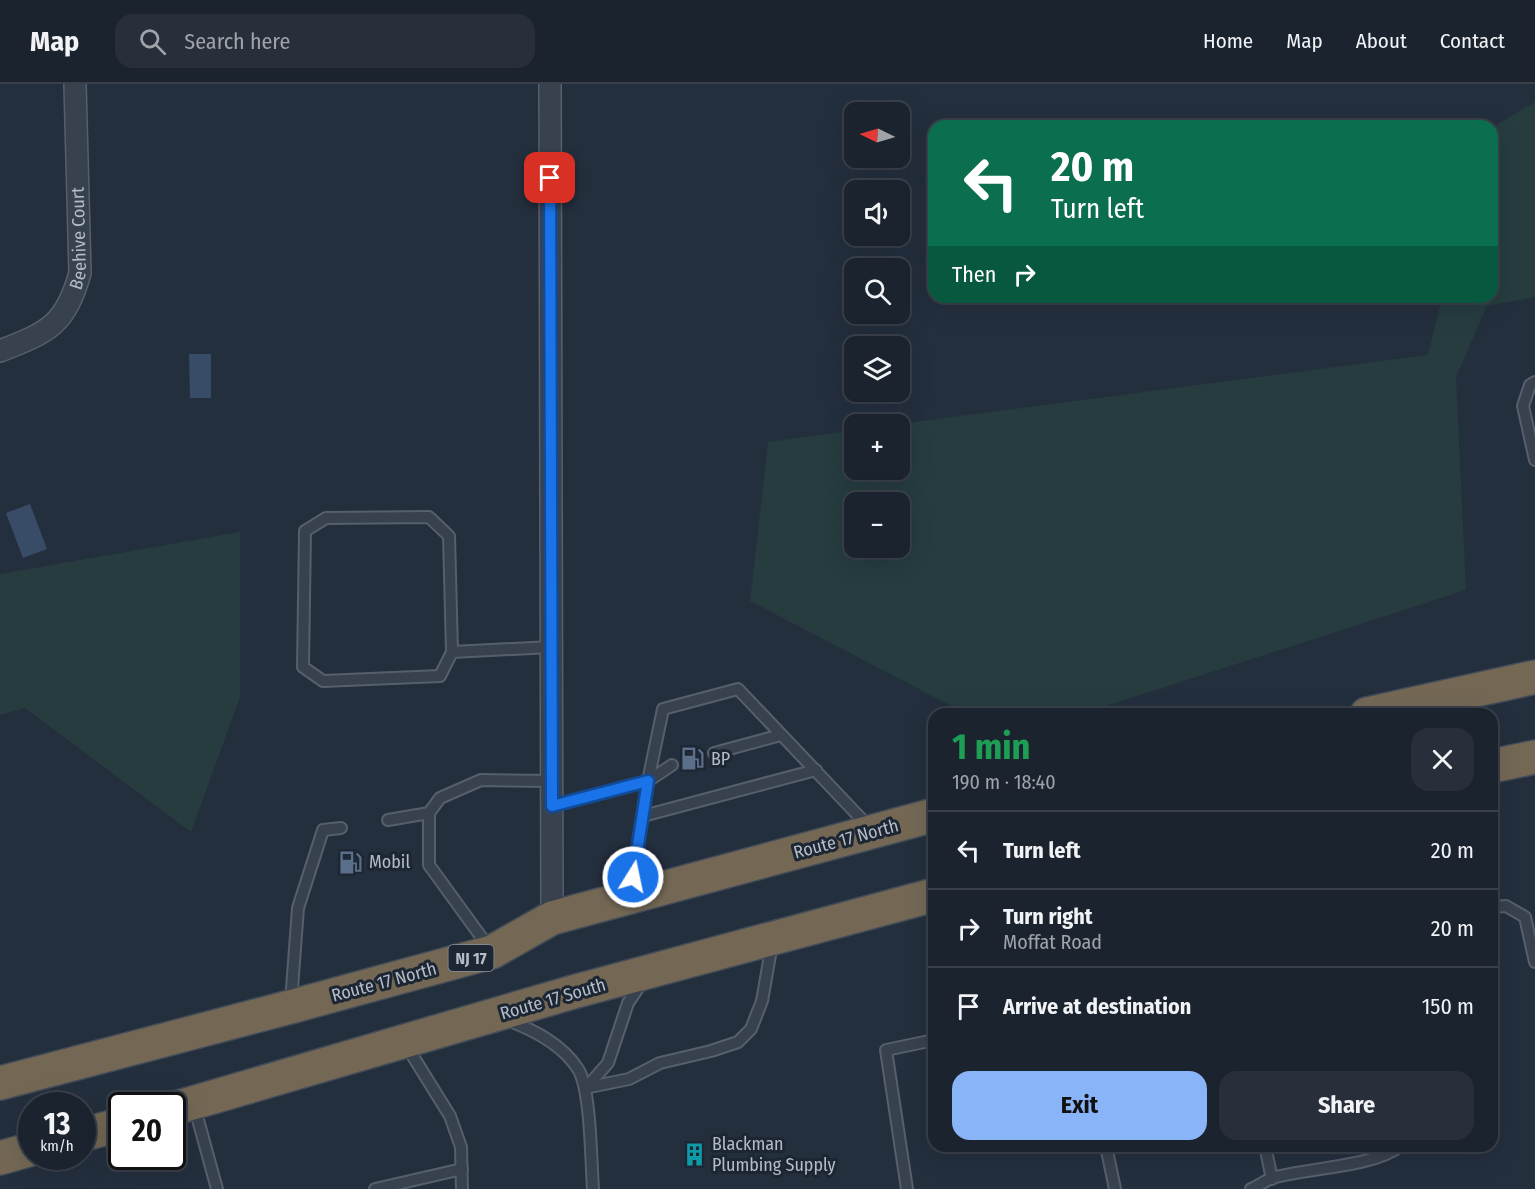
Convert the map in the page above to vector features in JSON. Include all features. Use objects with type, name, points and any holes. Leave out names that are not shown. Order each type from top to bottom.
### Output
[{"type":"highway","points":[[1394,708],[1535,677]]},
{"type":"highway","points":[[1498,765],[1535,757]]},
{"type":"highway","name":"Route 17 North","points":[[0,1083],[492,952],[552,918],[928,817]]},
{"type":"highway","name":"Route 17 South","points":[[186,1105],[773,937],[928,897]]},
{"type":"highway","points":[[0,1158],[18,1153]]},
{"type":"street","name":"Beehive Court","points":[[0,351],[40,335],[59,319],[73,297],[80,273],[75,84]]},
{"type":"street","points":[[549,84],[552,918]]},
{"type":"lane","points":[[1535,382],[1530,385],[1522,406],[1535,460]]},
{"type":"lane","points":[[429,517],[449,536],[452,652],[440,676],[323,681],[303,667],[305,531],[326,518],[429,517]]},
{"type":"lane","points":[[452,652],[551,647]]},
{"type":"lane","points":[[630,897],[648,781],[663,709],[738,689],[873,832]]},
{"type":"lane","points":[[714,753],[781,735]]},
{"type":"lane","points":[[552,806],[648,781],[672,765]]},
{"type":"lane","points":[[644,816],[816,770]]},
{"type":"lane","points":[[492,952],[429,865],[429,813],[440,798],[481,780],[552,781]]},
{"type":"lane","points":[[388,820],[429,813]]},
{"type":"lane","points":[[290,1007],[298,908],[323,830],[341,828]]},
{"type":"lane","points":[[1498,907],[1506,906],[1525,916],[1535,962]]},
{"type":"lane","points":[[585,1088],[629,1079],[660,1063],[738,1042],[751,1029],[762,1001],[773,937]]},
{"type":"lane","points":[[585,1088],[608,1063],[628,1004],[649,972]]},
{"type":"lane","points":[[495,1016],[534,1030],[562,1051],[579,1070],[585,1088],[593,1189]]},
{"type":"lane","points":[[907,1189],[886,1050],[928,1041]]},
{"type":"lane","points":[[405,1042],[450,1116],[461,1147],[462,1189]]},
{"type":"lane","points":[[186,1113],[217,1189]]},
{"type":"lane","points":[[1107,1152],[1115,1189]]},
{"type":"lane","points":[[1266,1152],[1272,1179]]},
{"type":"lane","points":[[1251,1189],[1272,1179],[1389,1152]]},
{"type":"lane","points":[[375,1189],[462,1169]]},
{"type":"green space","points":[[1535,102],[1535,297],[1487,306],[1456,377],[1466,590],[1100,708],[955,708],[750,601],[768,442],[844,432],[844,480],[910,480],[910,422],[1428,355],[1441,303],[1498,303],[1498,124]]},
{"type":"green space","points":[[240,532],[240,697],[191,832],[25,708],[0,715],[0,574]]},
{"type":"water","points":[[189,354],[211,354],[211,398],[190,398]]},
{"type":"water","points":[[30,504],[47,549],[23,558],[6,513]]},
{"type":"place","name":"BP","points":[[693,759]]},
{"type":"place","name":"Mobil","points":[[351,862]]},
{"type":"place","name":"Blackman Plumbing Supply","points":[[694,1154]]},
{"type":"route","points":[[550,178],[552,806],[648,781],[633,877]]}]
